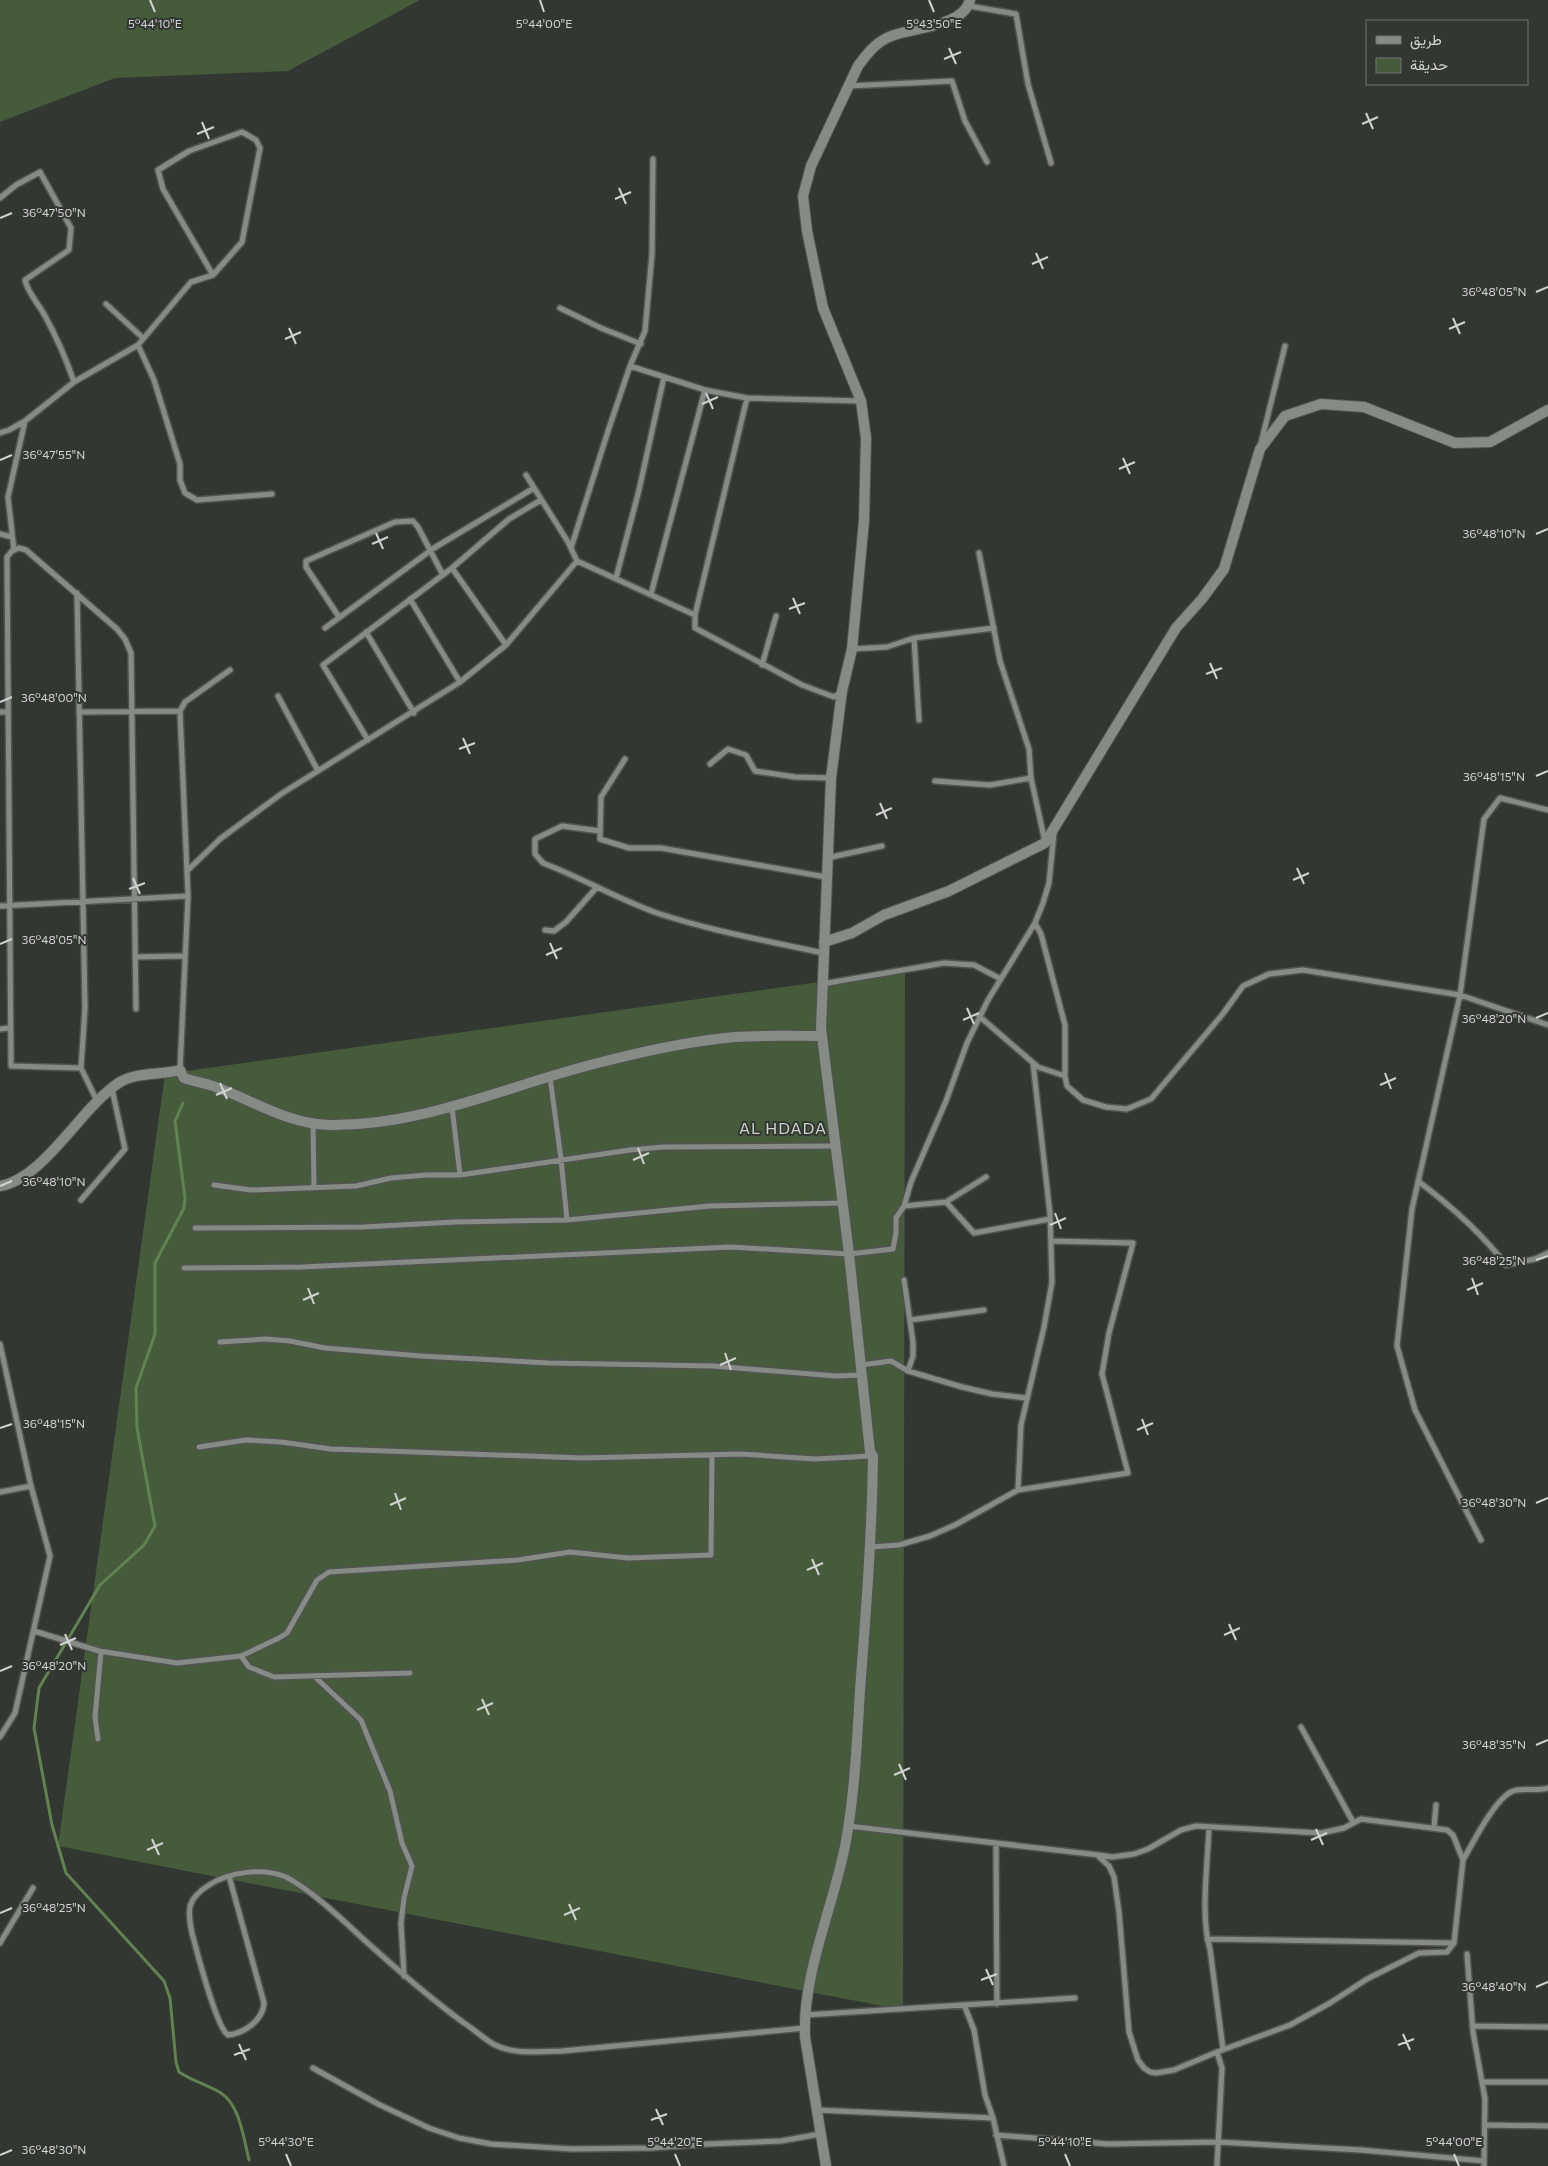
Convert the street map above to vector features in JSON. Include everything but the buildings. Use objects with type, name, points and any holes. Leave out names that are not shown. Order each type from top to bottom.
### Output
[{"type":"main road","points":[[826,2166],[805,2028],[816,1956],[846,1841],[848,1826],[854,1770],[870,1547],[873,1456],[870,1452],[849,1254],[822,1036],[822,984],[831,778],[842,691],[852,649],[865,511],[866,438],[861,401],[823,308],[807,231],[803,196],[810,166],[848,86],[858,66],[876,44],[897,34],[946,23],[969,3]]},
{"type":"main road","points":[[824,942],[852,933],[884,915],[949,891],[1045,843],[1094,759],[1176,628],[1224,569],[1260,449],[1285,416],[1321,404],[1364,407],[1455,444],[1490,442],[1548,410]]},
{"type":"main road","points":[[0,1186],[17,1180],[33,1170],[97,1102],[122,1081],[131,1078],[180,1070],[184,1078],[213,1086],[285,1118],[329,1125],[394,1119],[452,1107],[644,1051],[716,1039],[761,1036],[822,1036]]},
{"type":"street","points":[[969,3],[1016,14],[1028,84],[1051,163]]},
{"type":"street","points":[[848,86],[952,82],[965,122],[987,162]]},
{"type":"street","points":[[0,432],[9,430],[24,421],[74,382],[138,346],[191,282],[213,275],[242,242],[260,148],[256,140],[242,132],[189,151],[158,170],[163,189],[213,275]]},
{"type":"street","points":[[571,548],[630,366],[645,331],[652,254],[653,159]]},
{"type":"street","points":[[0,198],[16,185],[40,172],[71,228],[69,250],[25,280],[26,288],[41,309],[62,348],[74,382]]},
{"type":"street","points":[[106,304],[143,338]]},
{"type":"street","points":[[560,308],[601,328],[641,344]]},
{"type":"street","points":[[138,346],[154,380],[180,464],[180,480],[185,493],[197,500],[272,494]]},
{"type":"street","points":[[1260,449],[1286,346]]},
{"type":"street","points":[[630,366],[705,390],[747,398],[861,401]]},
{"type":"street","points":[[616,578],[639,490],[664,377]]},
{"type":"street","points":[[651,594],[705,390]]},
{"type":"street","points":[[747,398],[695,615],[695,628],[802,685],[834,697],[842,691]]},
{"type":"street","points":[[14,550],[8,497],[24,421]]},
{"type":"street","points":[[526,475],[577,561],[695,615]]},
{"type":"street","points":[[325,628],[430,550],[534,488]]},
{"type":"street","points":[[368,740],[323,665],[452,568],[509,519],[541,500]]},
{"type":"street","points":[[339,617],[306,567],[306,561],[395,522],[413,521],[443,575]]},
{"type":"street","points":[[0,534],[12,537]]},
{"type":"street","points":[[81,1068],[11,1066],[9,1028],[10,906],[7,557],[14,550],[22,548],[26,550],[77,593],[117,629],[131,653],[136,1009]]},
{"type":"street","points":[[978,553],[1000,661],[1029,749],[1031,778],[1045,843]]},
{"type":"street","points":[[188,870],[220,839],[281,794],[414,713],[460,682],[506,645],[577,561]]},
{"type":"street","points":[[452,568],[506,645]]},
{"type":"street","points":[[77,593],[85,1008],[81,1068],[97,1102]]},
{"type":"street","points":[[410,599],[460,682]]},
{"type":"street","points":[[762,665],[776,616]]},
{"type":"street","points":[[852,649],[887,647],[914,638],[994,628]]},
{"type":"street","points":[[366,632],[414,713]]},
{"type":"street","points":[[914,638],[918,720]]},
{"type":"street","points":[[180,1070],[188,870],[180,711],[185,702],[230,670]]},
{"type":"street","points":[[278,696],[318,771]]},
{"type":"street","points":[[79,712],[180,711]]},
{"type":"street","points":[[0,712],[8,712]]},
{"type":"street","points":[[710,764],[728,748],[746,755],[755,772],[795,777],[831,778]]},
{"type":"street","points":[[625,759],[601,797],[600,839],[629,848],[661,848],[826,877]]},
{"type":"street","points":[[935,781],[990,784],[1031,778]]},
{"type":"street","points":[[1481,1540],[1415,1410],[1397,1346],[1412,1210],[1460,995],[1484,820],[1500,798],[1548,810]]},
{"type":"street","points":[[600,831],[562,826],[535,839],[535,854],[542,863],[630,903],[690,923],[823,953]]},
{"type":"street","points":[[184,1268],[302,1267],[732,1247],[849,1254],[893,1249],[896,1218],[904,1206],[911,1182],[946,1101],[966,1043],[979,1016],[1035,923],[1049,883],[1055,828]]},
{"type":"street","points":[[827,858],[882,846]]},
{"type":"street","points":[[545,930],[554,931],[566,922],[597,887]]},
{"type":"street","points":[[0,906],[188,896]]},
{"type":"street","points":[[1035,923],[1041,934],[1065,1025],[1065,1076],[1067,1086],[1082,1100],[1106,1107],[1127,1109],[1151,1100],[1222,1015],[1243,986],[1269,974],[1303,970],[1460,995],[1548,1025]]},
{"type":"street","points":[[135,957],[184,956]]},
{"type":"street","points":[[822,984],[944,963],[974,965],[1001,979]]},
{"type":"street","points":[[979,1016],[1038,1067],[1065,1076]]},
{"type":"street","points":[[0,1030],[9,1028]]},
{"type":"street","points":[[1018,1490],[1019,1433],[1050,1298],[1050,1219],[1033,1063]]},
{"type":"street","points":[[550,1077],[567,1220]]},
{"type":"street","points":[[81,1200],[124,1150],[112,1089]]},
{"type":"street","points":[[452,1107],[460,1175]]},
{"type":"street","points":[[312,1123],[314,1187]]},
{"type":"street","points":[[214,1185],[251,1190],[356,1186],[391,1178],[460,1175],[561,1159],[663,1147],[836,1146]]},
{"type":"street","points":[[904,1206],[946,1202],[986,1177]]},
{"type":"street","points":[[1418,1181],[1450,1205],[1487,1240],[1506,1265],[1535,1259],[1548,1252]]},
{"type":"street","points":[[946,1202],[974,1233],[1050,1219]]},
{"type":"street","points":[[195,1228],[326,1228],[456,1222],[567,1220],[710,1206],[843,1203]]},
{"type":"street","points":[[870,1547],[899,1545],[930,1536],[1018,1490],[1128,1473],[1102,1374],[1109,1333],[1133,1243],[1051,1241]]},
{"type":"street","points":[[904,1280],[913,1356],[908,1371]]},
{"type":"street","points":[[910,1320],[984,1310]]},
{"type":"street","points":[[220,1342],[266,1339],[290,1341],[325,1348],[421,1356],[549,1363],[713,1366],[836,1376],[891,1361],[908,1371],[992,1394],[1026,1398]]},
{"type":"street","points":[[0,1344],[31,1486],[50,1556],[15,1714],[0,1737]]},
{"type":"street","points":[[198,1447],[246,1440],[281,1442],[331,1449],[582,1458],[741,1454],[816,1459],[873,1456]]},
{"type":"street","points":[[34,1631],[101,1652],[178,1662],[241,1656],[287,1632],[317,1580],[329,1572],[509,1561],[570,1552],[628,1558],[711,1556],[712,1455]]},
{"type":"street","points":[[0,1492],[31,1486]]},
{"type":"street","points":[[98,1739],[95,1717],[101,1652]]},
{"type":"street","points":[[241,1656],[249,1667],[274,1677],[410,1673]]},
{"type":"street","points":[[314,1676],[360,1720],[390,1791],[402,1843],[412,1866],[406,1889],[401,1923],[404,1976]]},
{"type":"street","points":[[1301,1727],[1354,1822]]},
{"type":"street","points":[[1097,1855],[1109,1866],[1115,1880],[1128,2024],[1133,2047],[1140,2064],[1150,2072],[1165,2072],[1290,2025],[1367,1979],[1419,1953],[1447,1952],[1454,1943],[1463,1860],[1481,1827],[1504,1798],[1514,1791],[1538,1791],[1548,1788]]},
{"type":"street","points":[[1434,1827],[1436,1805]]},
{"type":"street","points":[[848,1826],[1112,1858],[1127,1856],[1148,1849],[1189,1826],[1321,1833],[1334,1831],[1361,1819],[1447,1830],[1454,1835],[1463,1860]]},
{"type":"street","points":[[1209,1827],[1206,1901],[1207,1939],[1215,1983],[1223,2049]]},
{"type":"street","points":[[996,1843],[997,2004]]},
{"type":"street","points":[[229,1876],[264,2003],[262,2014],[255,2022],[239,2032],[228,2035],[217,2018],[194,1941],[188,1911],[190,1903],[195,1896],[210,1884],[229,1876],[256,1872],[274,1873],[285,1877],[338,1916],[404,1976],[497,2046],[514,2051],[562,2051],[805,2028]]},
{"type":"street","points":[[0,1943],[32,1888]]},
{"type":"street","points":[[1207,1939],[1454,1943]]},
{"type":"street","points":[[996,2135],[1108,2144],[1217,2142],[1361,2150],[1484,2163],[1485,2099],[1472,2026],[1467,1954]]},
{"type":"street","points":[[806,2015],[965,2007],[1074,1998]]},
{"type":"street","points":[[965,2007],[974,2030],[985,2095],[993,2118],[1004,2166]]},
{"type":"street","points":[[1472,2026],[1548,2027]]},
{"type":"street","points":[[1216,2166],[1222,2068],[1217,2052]]},
{"type":"street","points":[[313,2068],[378,2104],[429,2128],[459,2138],[491,2144],[572,2148],[650,2148],[781,2141],[820,2134]]},
{"type":"street","points":[[1482,2082],[1548,2082]]},
{"type":"street","points":[[816,2110],[993,2118]]},
{"type":"street","points":[[1485,2125],[1548,2126]]},
{"type":"green space","points":[[0,0],[420,0],[288,71],[115,78],[0,122]]},
{"type":"green space","points":[[905,970],[903,2010],[58,1846],[165,1074]]},
{"type":"waterway","points":[[183,1103],[175,1121],[185,1198],[184,1208],[155,1263],[155,1334],[136,1388],[137,1428],[155,1526],[144,1545],[100,1585],[39,1688],[34,1728],[52,1825],[66,1873],[164,1981],[170,1998],[176,2062],[179,2072],[221,2093],[233,2106],[240,2124],[249,2160]]},
{"type":"district","name":"AL HDADA","points":[[783,1128]]}]
